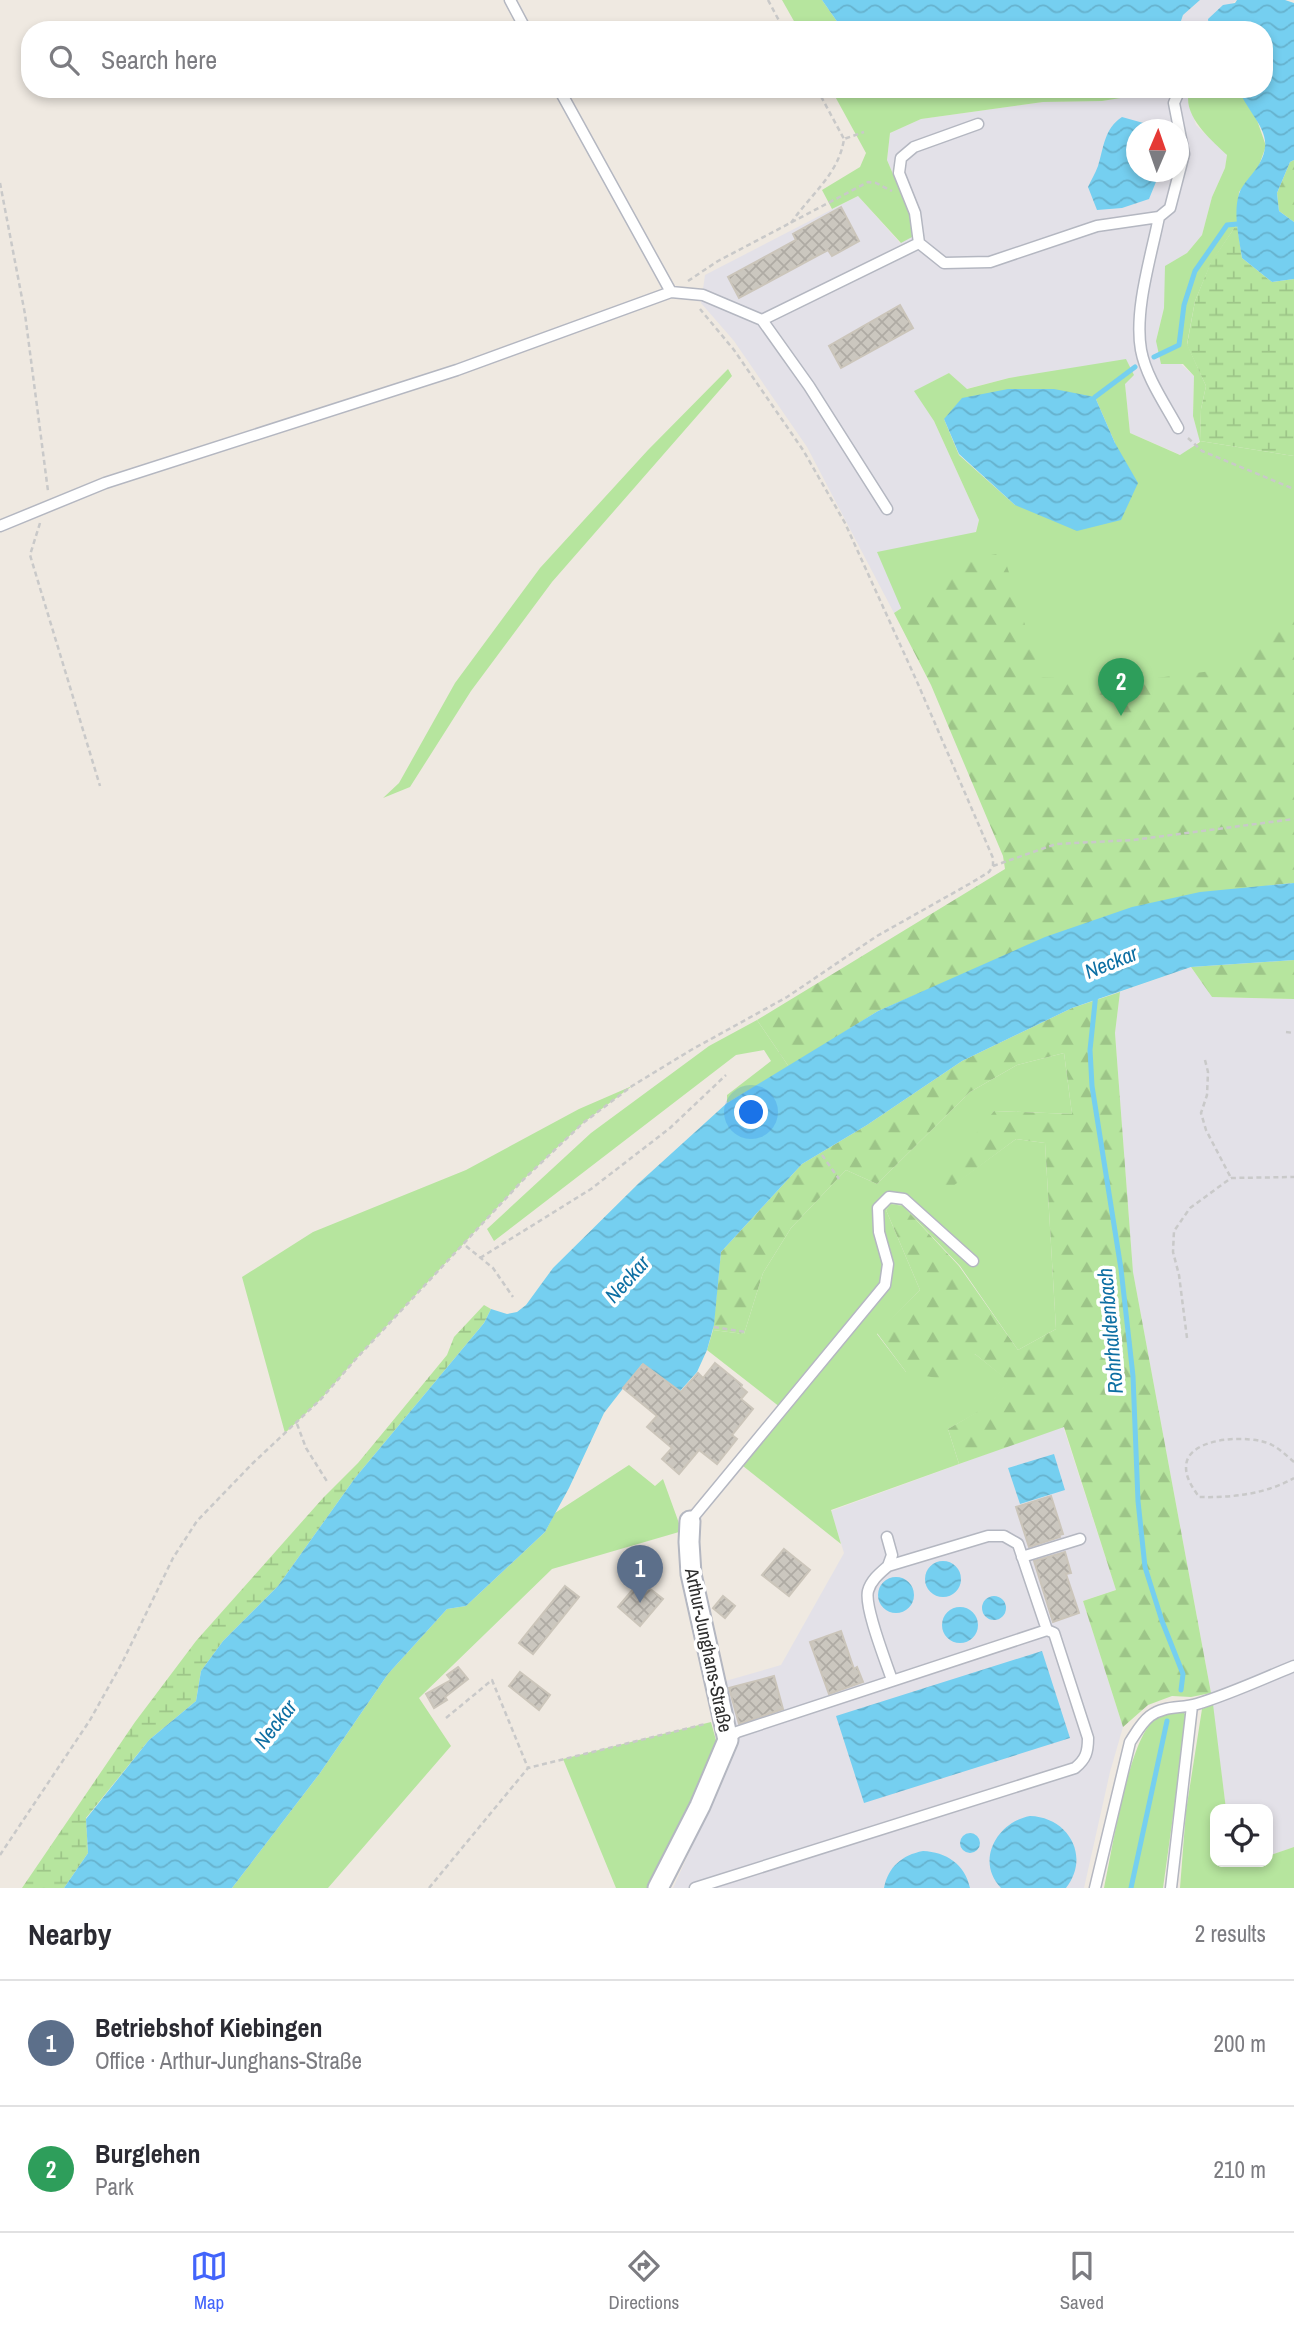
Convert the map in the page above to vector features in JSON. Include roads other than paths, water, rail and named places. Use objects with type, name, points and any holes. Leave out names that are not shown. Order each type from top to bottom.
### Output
[{"type":"street","name":"Arthur-Junghans-Straße","points":[[658,1888],[700,1806],[728,1739],[691,1574],[690,1521]]},
{"type":"lane","points":[[510,0],[521,21]]},
{"type":"lane","points":[[564,98],[671,292]]},
{"type":"lane","points":[[978,124],[914,147],[901,158],[899,173],[915,214],[919,243],[944,262],[990,262],[1097,226],[1159,216],[1170,208],[1184,154],[1174,103],[1176,98]]},
{"type":"lane","points":[[1159,216],[1139,322],[1141,351],[1149,373],[1178,428]]},
{"type":"lane","points":[[762,320],[919,243]]},
{"type":"lane","points":[[0,526],[142,470],[491,359],[671,292],[703,295],[762,320],[809,386],[887,509]]},
{"type":"lane","points":[[690,1521],[885,1285],[888,1264],[879,1232],[878,1208],[889,1197],[904,1199],[973,1261]]},
{"type":"lane","points":[[887,1536],[892,1555],[888,1566]]},
{"type":"lane","points":[[892,1680],[869,1608],[867,1592],[876,1576],[888,1566],[988,1536],[1004,1536],[1018,1544],[1047,1630]]},
{"type":"lane","points":[[1022,1557],[1080,1539]]},
{"type":"lane","points":[[695,1888],[1075,1768],[1088,1752],[1088,1738],[1054,1633],[1047,1630],[737,1732],[728,1739]]},
{"type":"lane","points":[[1096,1888],[1130,1742],[1140,1726],[1151,1716],[1177,1705],[1192,1706],[1294,1666]]},
{"type":"lane","points":[[1171,1888],[1192,1706]]},
{"type":"water","points":[[822,0],[1200,0],[1183,15],[1181,21],[837,21]]},
{"type":"water","points":[[1237,0],[1285,0],[1294,3],[1294,160],[1290,162],[1277,193],[1279,211],[1294,222],[1294,279],[1272,282],[1242,258],[1237,226],[1237,201],[1241,189],[1261,161],[1265,147],[1263,132],[1244,98],[1273,98],[1273,21],[1208,21],[1223,5],[1235,3]]},
{"type":"water","points":[[1122,117],[1129,119],[1126,119],[1126,182],[1156,182],[1149,199],[1122,208],[1097,210],[1088,187],[1108,133]]},
{"type":"water","points":[[1008,389],[1054,389],[1095,397],[1115,443],[1138,483],[1121,520],[1077,531],[1015,505],[959,454],[944,419],[962,398]]},
{"type":"water","name":"Neckar","points":[[1294,883],[1294,960],[1191,967],[1072,1008],[962,1061],[867,1125],[802,1164],[721,1252],[714,1325],[697,1372],[680,1391],[642,1364],[604,1413],[545,1532],[466,1606],[447,1609],[388,1674],[320,1773],[232,1888],[64,1888],[88,1853],[86,1819],[149,1740],[196,1701],[201,1671],[223,1641],[278,1586],[355,1478],[484,1323],[491,1309],[507,1314],[517,1312],[526,1305],[553,1268],[640,1182],[727,1103],[878,1011],[1045,937],[1132,907],[1200,892]]},
{"type":"water","points":[[1054,1454],[1065,1490],[1020,1504],[1008,1468]]},
{"type":"water","points":[[943,1561],[956,1566],[961,1579],[956,1592],[943,1597],[930,1592],[925,1579],[930,1566]]},
{"type":"water","points":[[896,1577],[909,1582],[914,1595],[909,1608],[896,1613],[883,1608],[878,1595],[883,1582]]},
{"type":"water","points":[[994,1596],[1002,1600],[1006,1608],[1002,1616],[994,1620],[986,1616],[982,1608],[986,1600]]},
{"type":"water","points":[[960,1607],[973,1612],[978,1625],[973,1638],[960,1643],[947,1638],[942,1625],[947,1612]]},
{"type":"water","points":[[1042,1651],[1070,1738],[864,1803],[836,1716]]},
{"type":"water","points":[[1030,1816],[1055,1823],[1072,1840],[1076,1863],[1066,1888],[1001,1888],[993,1877],[990,1855],[999,1834],[1018,1820]]},
{"type":"water","points":[[970,1833],[977,1836],[980,1843],[977,1850],[970,1853],[963,1850],[960,1843],[963,1836]]},
{"type":"water","points":[[923,1851],[939,1854],[953,1861],[964,1872],[970,1888],[884,1888],[897,1863]]},
{"type":"waterway","points":[[1154,357],[1179,345],[1184,305],[1195,271],[1227,225],[1237,224]]},
{"type":"waterway","points":[[1095,397],[1135,367]]},
{"type":"waterway","name":"Rohrhaldenbach","points":[[1096,993],[1090,1050],[1092,1086],[1121,1269],[1133,1376],[1138,1501],[1145,1567],[1183,1674],[1181,1690]]},
{"type":"waterway","name":"Rohrhaldenbach","points":[[1131,1888],[1167,1721]]},
{"type":"place","name":"Burglehen","points":[[1121,716]]},
{"type":"place","name":"Betriebshof Kiebingen","points":[[640,1603]]}]
